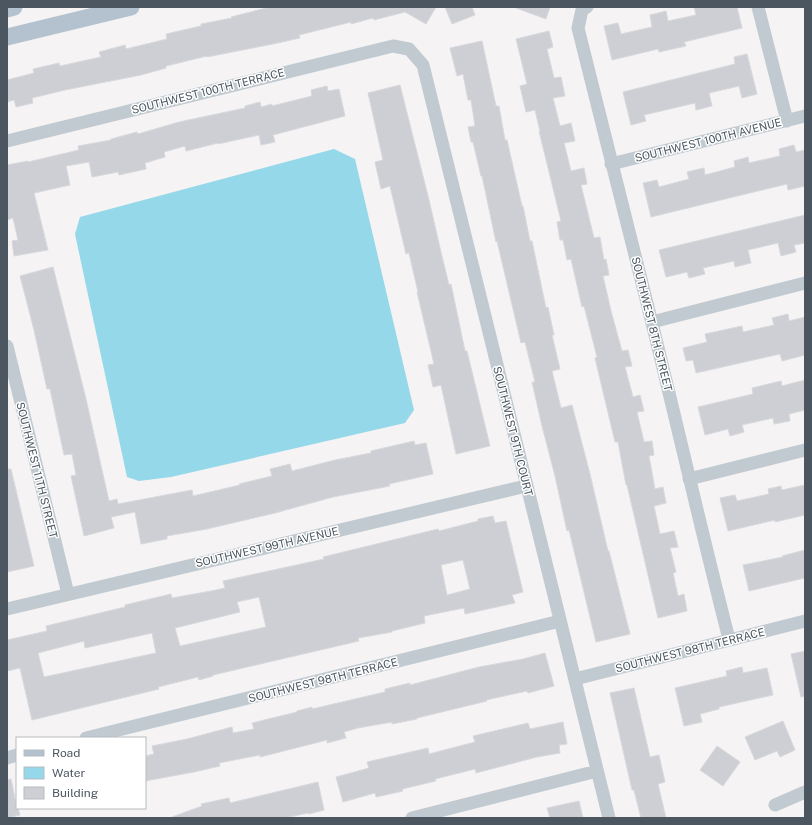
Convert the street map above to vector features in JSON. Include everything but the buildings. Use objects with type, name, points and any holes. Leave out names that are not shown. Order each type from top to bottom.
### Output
[{"type":"main road","points":[[7,9],[14,7]]},
{"type":"main road","points":[[7,38],[131,7]]},
{"type":"street","points":[[758,7],[787,121]]},
{"type":"street","name":"SOUTHWEST 8TH STREET","points":[[584,8],[578,28],[652,322],[728,639]]},
{"type":"street","name":"SOUTHWEST 100TH TERRACE","points":[[7,141],[393,46],[409,49]]},
{"type":"street","name":"SOUTHWEST 9TH COURT","points":[[409,49],[422,65],[609,818]]},
{"type":"street","name":"SOUTHWEST 100TH AVENUE","points":[[611,164],[805,116]]},
{"type":"street","points":[[652,322],[805,283]]},
{"type":"street","name":"SOUTHWEST 11TH STREET","points":[[7,346],[68,594]]},
{"type":"street","points":[[689,479],[805,450]]},
{"type":"street","name":"SOUTHWEST 99TH AVENUE","points":[[7,609],[526,486]]},
{"type":"street","name":"SOUTHWEST 98TH TERRACE","points":[[90,737],[560,621]]},
{"type":"street","name":"SOUTHWEST 98TH TERRACE","points":[[575,679],[728,639],[805,621]]},
{"type":"street","points":[[412,818],[597,771]]},
{"type":"street","points":[[775,805],[805,792]]},
{"type":"water","points":[[334,149],[355,159],[414,410],[405,423],[171,477],[139,481],[127,477],[75,234],[80,217]]}]
